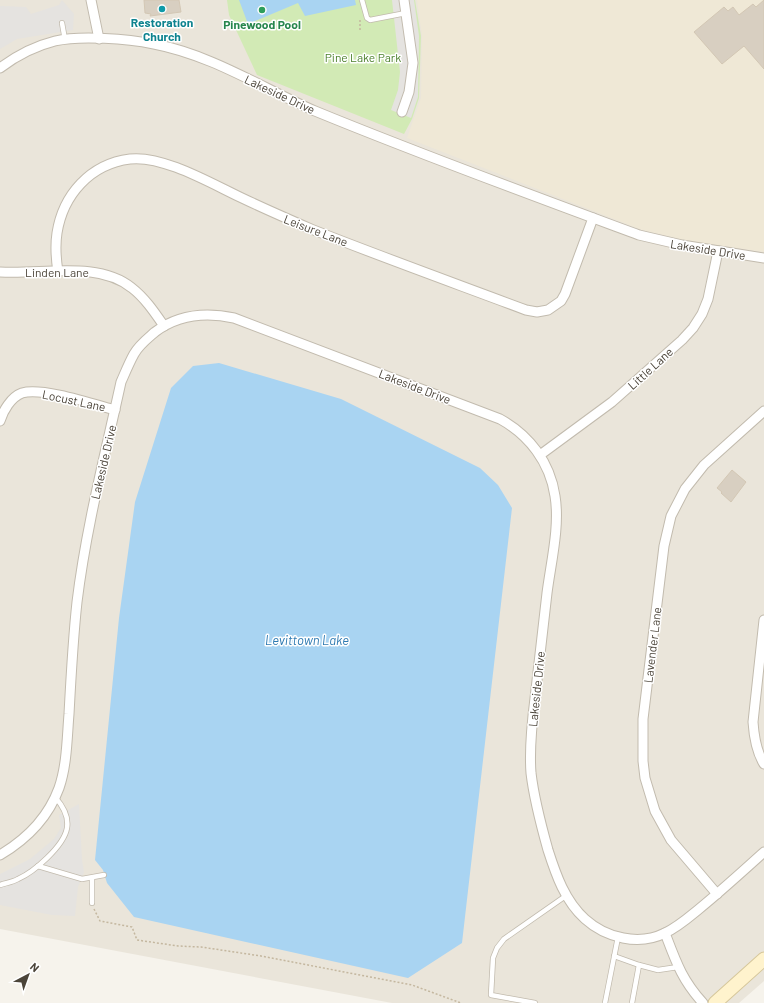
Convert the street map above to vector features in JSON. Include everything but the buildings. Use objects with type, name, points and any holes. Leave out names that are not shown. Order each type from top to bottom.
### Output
[{"type":"main road","points":[[715,1003],[764,959]]},
{"type":"street","points":[[91,0],[99,39]]},
{"type":"street","points":[[402,112],[409,92],[413,63],[404,0]]},
{"type":"street","name":"Lakeside Drive","points":[[0,68],[23,53],[39,46],[65,40],[99,39],[153,44],[186,52],[221,66],[314,110],[386,139],[639,235],[660,241],[764,258]]},
{"type":"street","name":"Leisure Lane","points":[[58,272],[56,234],[59,221],[69,198],[76,188],[95,171],[130,159],[155,160],[167,164],[312,229],[533,312],[548,310],[555,306],[565,294],[593,218]]},
{"type":"street","name":"Little Lane","points":[[540,455],[612,402],[682,340],[693,328],[702,314],[708,299],[718,251]]},
{"type":"street","name":"Linden Lane","points":[[0,272],[88,271],[101,273],[125,283],[143,298],[164,326]]},
{"type":"street","name":"Lakeside Drive","points":[[0,855],[24,839],[34,829],[45,816],[59,787],[67,746],[77,602],[83,562],[121,382],[134,354],[147,339],[164,326],[183,318],[209,314],[234,318],[500,419],[519,431],[540,455],[551,480],[555,494],[556,522],[541,639],[531,736],[531,772],[534,797],[551,858],[567,896],[578,913],[590,924],[618,937],[640,939],[665,933],[681,924],[718,894],[764,852]]},
{"type":"street","name":"Locust Lane","points":[[0,421],[9,403],[17,395],[22,393],[33,392],[60,396],[115,410]]},
{"type":"street","name":"Lavender Lane","points":[[718,894],[671,840],[655,811],[649,794],[644,766],[642,747],[643,719],[664,546],[671,516],[685,489],[704,465],[764,411]]},
{"type":"street","points":[[764,620],[753,722],[754,738],[764,764]]},
{"type":"street","points":[[665,933],[678,967],[688,986],[703,1003]]},
{"type":"lane","points":[[362,0],[367,18],[370,20],[406,14]]},
{"type":"lane","points":[[62,23],[65,40]]},
{"type":"lane","points":[[0,884],[19,879],[38,866],[63,839],[67,828],[67,817],[64,807],[55,798]]},
{"type":"lane","points":[[38,866],[82,879],[104,875]]},
{"type":"lane","points":[[92,878],[92,903]]},
{"type":"lane","points":[[535,1003],[491,995],[493,958],[497,948],[504,939],[567,896]]},
{"type":"lane","points":[[605,1003],[618,937]]},
{"type":"lane","points":[[614,956],[658,970],[678,967]]},
{"type":"lane","points":[[632,1003],[639,965]]},
{"type":"path","points":[[92,903],[100,921],[132,927],[137,940],[178,946],[201,947],[261,956],[412,985],[461,1003]]},
{"type":"shaded area","points":[[0,0],[764,0],[764,981],[739,1003],[392,1003],[0,929]]},
{"type":"shaded area","points":[[62,0],[74,14],[73,30],[17,39],[0,49],[0,6],[26,7],[31,14],[59,5]]},
{"type":"shaded area","points":[[392,0],[414,0],[419,36],[418,97],[411,118],[391,110],[398,90],[400,72]]},
{"type":"shaded area","points":[[417,0],[764,0],[764,252],[689,241],[642,230],[407,138],[421,98],[422,36]]},
{"type":"shaded area","points":[[79,804],[84,872],[78,887],[75,916],[52,915],[0,905],[0,874],[30,859],[54,839],[61,828],[59,815]]},
{"type":"green space","name":"Pine Lake Park","points":[[227,0],[415,0],[421,36],[419,98],[412,119],[404,134],[257,75],[229,15]]},
{"type":"water","name":"Pinewood Pool","points":[[239,0],[355,0],[356,5],[305,16],[298,3],[248,24]]},
{"type":"water","name":"Levittown Lake","points":[[219,363],[341,399],[480,468],[498,485],[512,508],[462,943],[408,978],[134,917],[107,883],[103,870],[95,860],[119,618],[135,502],[171,388],[193,366]]},
{"type":"place","name":"Restoration Church","points":[[162,9]]},
{"type":"place","name":"Pinewood Pool","points":[[262,10]]}]
